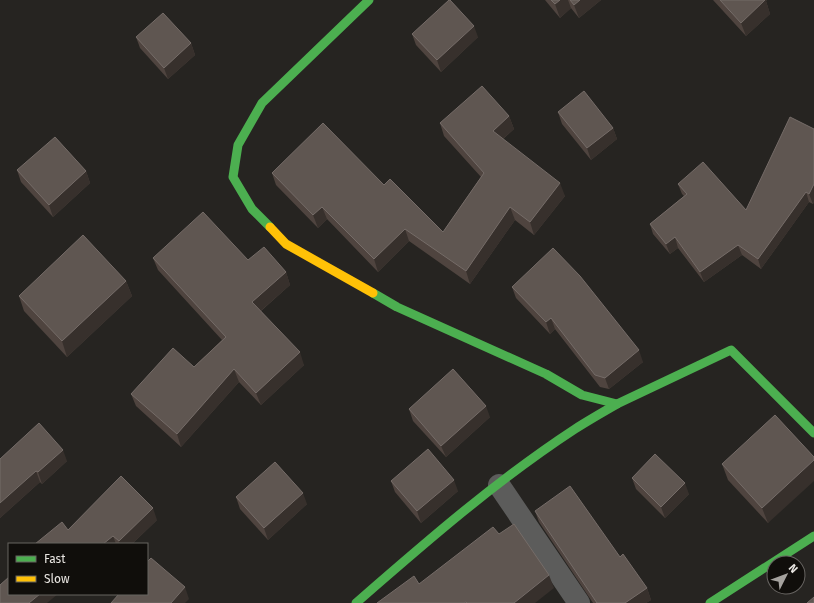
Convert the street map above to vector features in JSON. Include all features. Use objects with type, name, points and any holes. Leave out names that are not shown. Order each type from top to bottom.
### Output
[{"type":"street","points":[[369,0],[262,103],[238,145],[233,177],[252,209],[286,244],[397,307],[546,374],[582,395],[617,404]]},
{"type":"street","points":[[356,603],[423,545],[568,433],[617,404],[731,350],[814,433]]},
{"type":"street","points":[[499,485],[579,603]]},
{"type":"street","points":[[710,603],[814,536]]},
{"type":"building","points":[[449,0],[474,26],[437,60],[412,34]]},
{"type":"building","points":[[551,0],[560,0],[555,4]]},
{"type":"building","points":[[570,0],[580,0],[574,5]]},
{"type":"building","points":[[720,0],[765,0],[741,23]]},
{"type":"building","points":[[163,13],[191,43],[164,68],[136,37]]},
{"type":"building","points":[[482,86],[509,116],[493,131],[560,183],[530,222],[510,207],[466,271],[405,229],[374,259],[322,207],[313,215],[272,173],[323,123],[384,185],[390,179],[443,232],[484,173],[440,123]]},
{"type":"building","points":[[584,91],[613,128],[587,148],[558,112]]},
{"type":"building","points":[[790,117],[814,129],[814,184],[809,194],[806,192],[758,259],[738,245],[700,272],[675,237],[666,244],[650,224],[687,194],[678,184],[703,162],[746,210]]},
{"type":"building","points":[[55,137],[86,171],[49,205],[17,170]]},
{"type":"building","points":[[203,212],[248,260],[264,247],[286,272],[252,302],[300,352],[256,393],[234,369],[177,434],[131,394],[173,348],[194,367],[226,337],[153,258]]},
{"type":"building","points":[[83,235],[126,281],[62,341],[19,296]]},
{"type":"building","points":[[553,248],[580,276],[639,350],[605,378],[595,375],[551,318],[546,322],[512,287]]},
{"type":"building","points":[[453,369],[486,406],[441,446],[409,409]]},
{"type":"building","points":[[775,415],[814,457],[814,460],[762,508],[722,464]]},
{"type":"building","points":[[39,423],[63,450],[38,472],[36,471],[0,503],[0,459]]},
{"type":"building","points":[[428,449],[454,480],[417,511],[391,481]]},
{"type":"building","points":[[655,454],[685,483],[661,507],[632,478]]},
{"type":"building","points":[[275,462],[303,493],[264,528],[236,497]]},
{"type":"building","points":[[121,476],[153,508],[119,541],[113,536],[104,543],[36,543],[62,522],[68,530]]},
{"type":"building","points":[[570,486],[620,557],[623,554],[647,588],[625,603],[597,603],[535,511]]},
{"type":"building","points":[[514,524],[549,575],[514,603],[377,603],[414,576],[419,584],[493,527],[499,534]]},
{"type":"building","points":[[151,558],[185,587],[171,603],[111,603],[118,595],[148,595],[148,561]]},
{"type":"building","points":[[8,578],[8,595],[39,595],[29,603],[0,603],[0,585]]},
{"type":"building","points":[[814,597],[814,603],[807,603]]},
{"type":"traffic: fast","points":[[270,227],[252,209],[233,177],[238,145],[262,103],[369,0]]},
{"type":"traffic: fast","points":[[373,293],[397,307],[546,374],[582,395],[617,404],[731,350],[814,433]]},
{"type":"traffic: fast","points":[[356,603],[462,512],[490,490],[575,429],[617,404]]},
{"type":"traffic: fast","points":[[710,603],[814,536]]},
{"type":"traffic: slow","points":[[270,227],[286,244],[373,293]]}]
